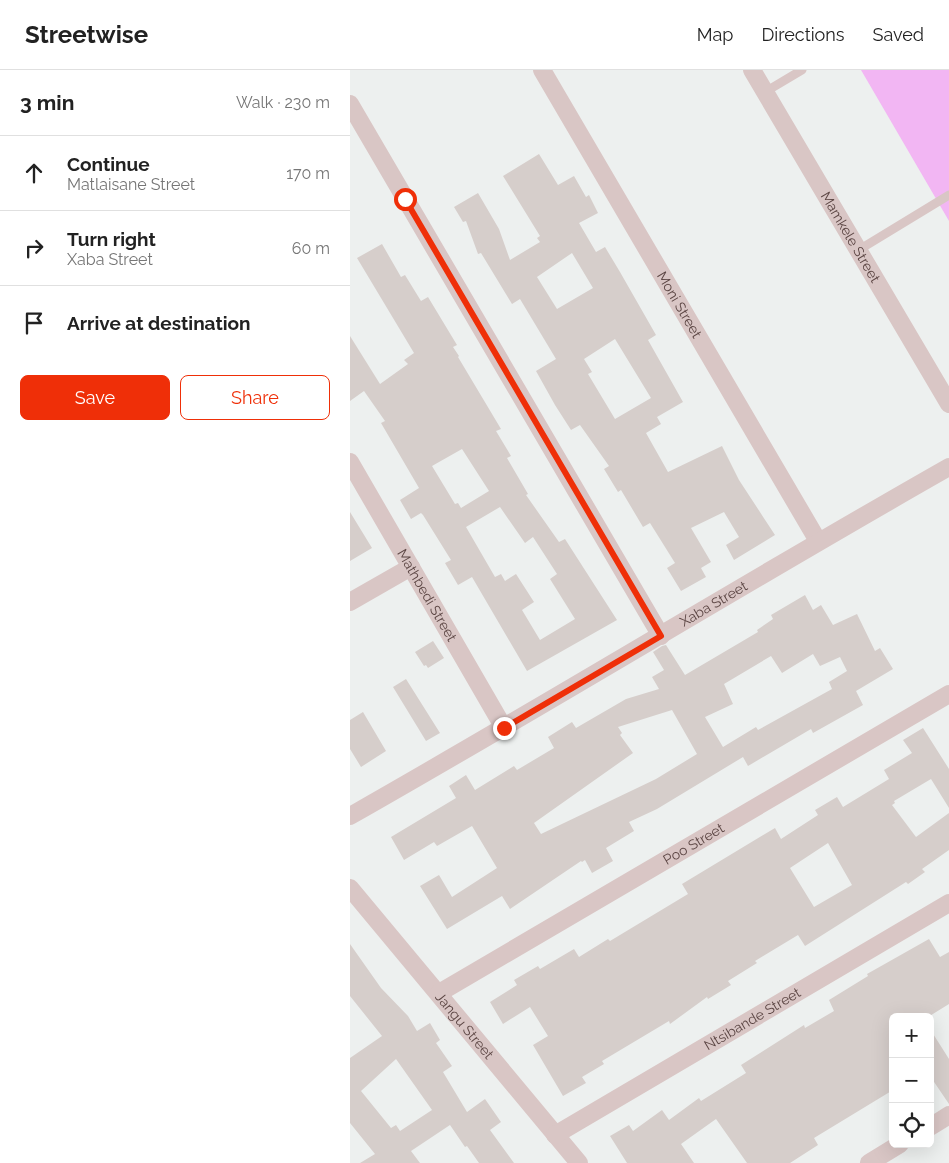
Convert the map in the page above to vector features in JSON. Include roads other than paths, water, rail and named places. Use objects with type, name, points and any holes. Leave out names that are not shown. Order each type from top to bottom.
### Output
[{"type":"street","name":"Moni Street","points":[[542,70],[818,541]]},
{"type":"street","name":"Mamkele Street","points":[[752,70],[857,251],[949,404]]},
{"type":"street","points":[[350,104],[661,636]]},
{"type":"street","name":"Mathbedi Street","points":[[350,462],[504,728]]},
{"type":"street","name":"Xaba Street","points":[[350,816],[661,636],[818,541],[949,467]]},
{"type":"street","points":[[350,602],[410,567]]},
{"type":"street","name":"Poo Street","points":[[439,993],[949,694]]},
{"type":"street","name":"Jangu Street","points":[[350,888],[579,1163]]},
{"type":"street","name":"Ntsibande Street","points":[[555,1135],[949,903]]},
{"type":"street","points":[[934,1124],[949,1115]]},
{"type":"street","points":[[869,1163],[893,1148]]},
{"type":"lane","points":[[765,92],[802,70]]},
{"type":"lane","points":[[857,251],[949,195]]}]
